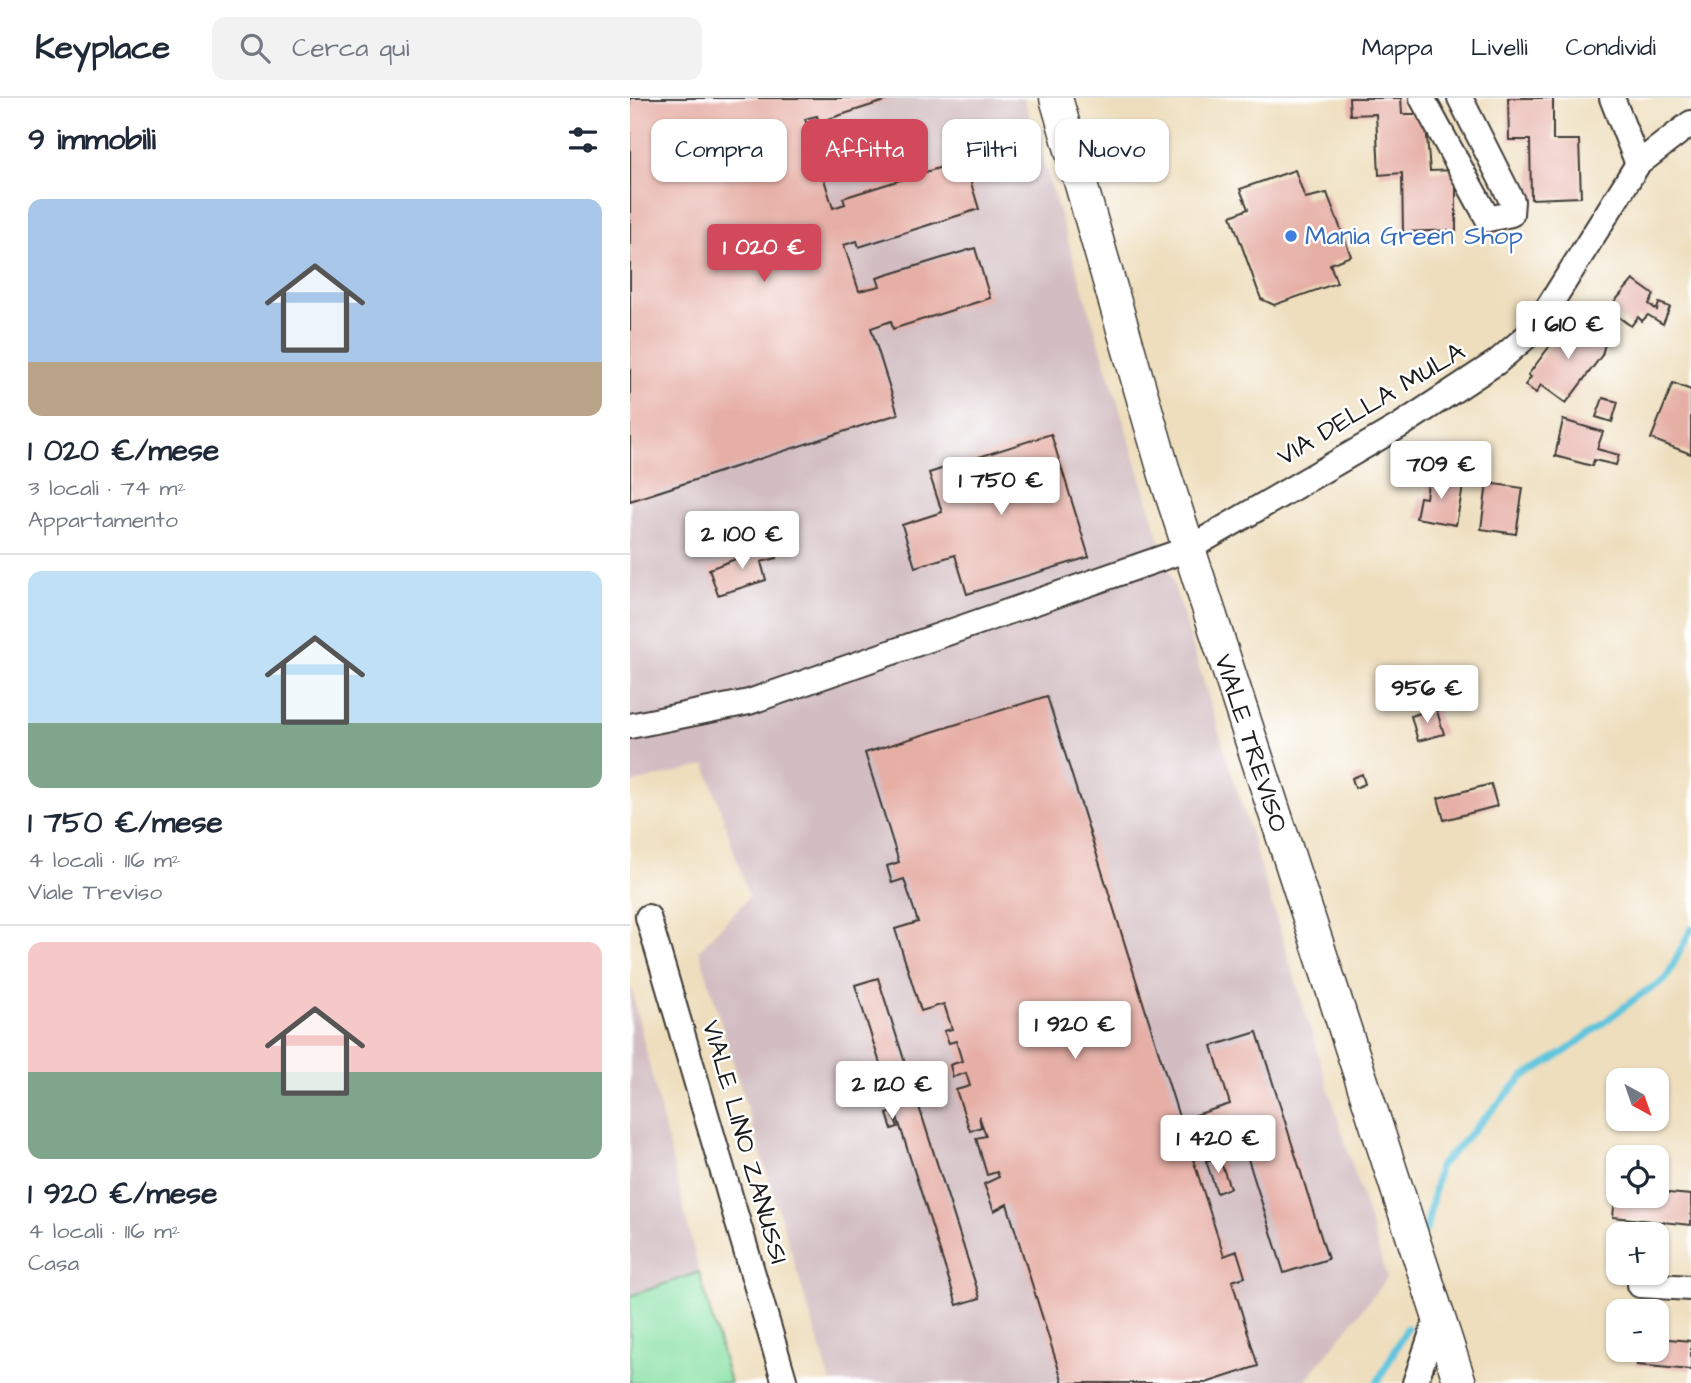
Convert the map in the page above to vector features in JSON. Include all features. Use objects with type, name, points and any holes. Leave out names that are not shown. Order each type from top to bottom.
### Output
[{"type":"main road","name":"VIALE TREVISO","points":[[1056,98],[1188,549],[1460,1383]]},
{"type":"street","points":[[1422,98],[1488,219],[1511,214],[1512,201],[1460,98]]},
{"type":"street","points":[[1612,98],[1638,164]]},
{"type":"street","name":"VIA DELLA MULA","points":[[630,726],[749,702],[1188,549],[1454,393],[1534,330],[1638,164],[1691,123]]},
{"type":"street","name":"VIALE LINO ZANUSSI","points":[[648,917],[785,1383]]},
{"type":"street","points":[[1640,1285],[1691,1288]]},
{"type":"street","points":[[1415,1383],[1438,1315]]},
{"type":"shaded area","points":[[630,98],[1024,98],[1030,119],[942,119],[942,182],[1041,182],[1041,153],[1387,1278],[1304,1383],[831,1383],[699,950],[749,897],[706,765],[630,784]]},
{"type":"shaded area","points":[[630,984],[699,1272],[730,1383],[630,1383]]},
{"type":"green space","points":[[699,1272],[730,1383],[630,1383],[630,1296]]},
{"type":"building","points":[[630,98],[894,98],[828,119],[818,119],[817,116],[801,119],[801,182],[825,182],[833,208],[845,204],[843,198],[894,182],[928,182],[928,171],[942,167],[942,182],[971,182],[979,209],[859,247],[857,241],[844,245],[859,291],[880,286],[877,278],[975,248],[990,298],[893,329],[891,321],[871,328],[898,414],[630,501]]},
{"type":"building","points":[[1349,98],[1401,98],[1402,114],[1425,114],[1430,171],[1456,170],[1456,230],[1403,232],[1402,173],[1379,175],[1376,114],[1350,115]]},
{"type":"building","points":[[1508,98],[1553,98],[1553,140],[1579,140],[1581,197],[1531,199],[1530,140],[1509,140]]},
{"type":"building","name":"Mania Green Shop","points":[[1295,170],[1305,198],[1327,193],[1351,256],[1330,264],[1337,283],[1274,305],[1261,299],[1231,216],[1248,209],[1240,189]]},
{"type":"building","points":[[1633,280],[1654,295],[1649,304],[1657,310],[1659,303],[1670,307],[1663,324],[1648,315],[1642,321],[1638,317],[1631,326],[1608,309]]},
{"type":"building","points":[[1573,320],[1607,336],[1602,355],[1566,403],[1541,385],[1536,393],[1525,385],[1531,377],[1528,375],[1564,327],[1567,329]]},
{"type":"building","points":[[1673,383],[1691,390],[1691,454],[1651,439]]},
{"type":"building","points":[[1603,398],[1618,402],[1612,422],[1596,417]]},
{"type":"building","points":[[1563,420],[1603,432],[1597,449],[1619,455],[1616,465],[1594,460],[1592,466],[1555,456]]},
{"type":"building","points":[[1051,434],[1089,557],[967,594],[955,555],[915,567],[902,525],[942,512],[929,473]]},
{"type":"building","points":[[1429,476],[1464,481],[1456,525],[1416,518],[1420,497],[1426,498]]},
{"type":"building","points":[[1487,483],[1523,488],[1516,534],[1481,529]]},
{"type":"building","points":[[773,545],[777,558],[761,562],[766,580],[718,595],[709,569]]},
{"type":"building","points":[[1047,696],[1180,1120],[1230,1104],[1212,1046],[1257,1032],[1328,1259],[1284,1273],[1242,1140],[1192,1156],[1224,1256],[1237,1251],[1245,1277],[1232,1281],[1258,1366],[1206,1383],[1063,1383],[1007,1204],[994,1211],[984,1184],[999,1177],[997,1172],[987,1175],[976,1138],[986,1136],[979,1116],[981,1127],[970,1131],[956,1090],[970,1086],[966,1073],[953,1077],[950,1065],[962,1061],[956,1041],[949,1043],[944,1031],[952,1029],[944,1004],[921,1011],[895,929],[918,922],[904,879],[892,883],[887,866],[899,862],[865,753]]},
{"type":"building","points":[[1436,708],[1444,734],[1418,741],[1411,716]]},
{"type":"building","points":[[1362,774],[1365,784],[1355,788],[1352,778]]},
{"type":"building","points":[[1491,784],[1497,806],[1444,820],[1438,798]]},
{"type":"building","points":[[878,978],[980,1298],[957,1305],[855,985]]},
{"type":"building","points":[[892,1112],[898,1127],[892,1129],[887,1114]]},
{"type":"building","points":[[1219,1157],[1230,1188],[1217,1193],[1206,1161]]},
{"type":"building","points":[[1669,1193],[1691,1195],[1691,1225],[1613,1217],[1614,1208],[1669,1208]]},
{"type":"building","points":[[1669,1339],[1691,1341],[1691,1370],[1637,1365],[1637,1362],[1669,1362]]},
{"type":"waterway","points":[[1426,1230],[1439,1167],[1523,1077],[1566,1051],[1640,995],[1666,979],[1691,929]]},
{"type":"waterway","points":[[1377,1383],[1407,1328]]},
{"type":"place","name":"Mania Green Shop","points":[[1291,236]]}]
